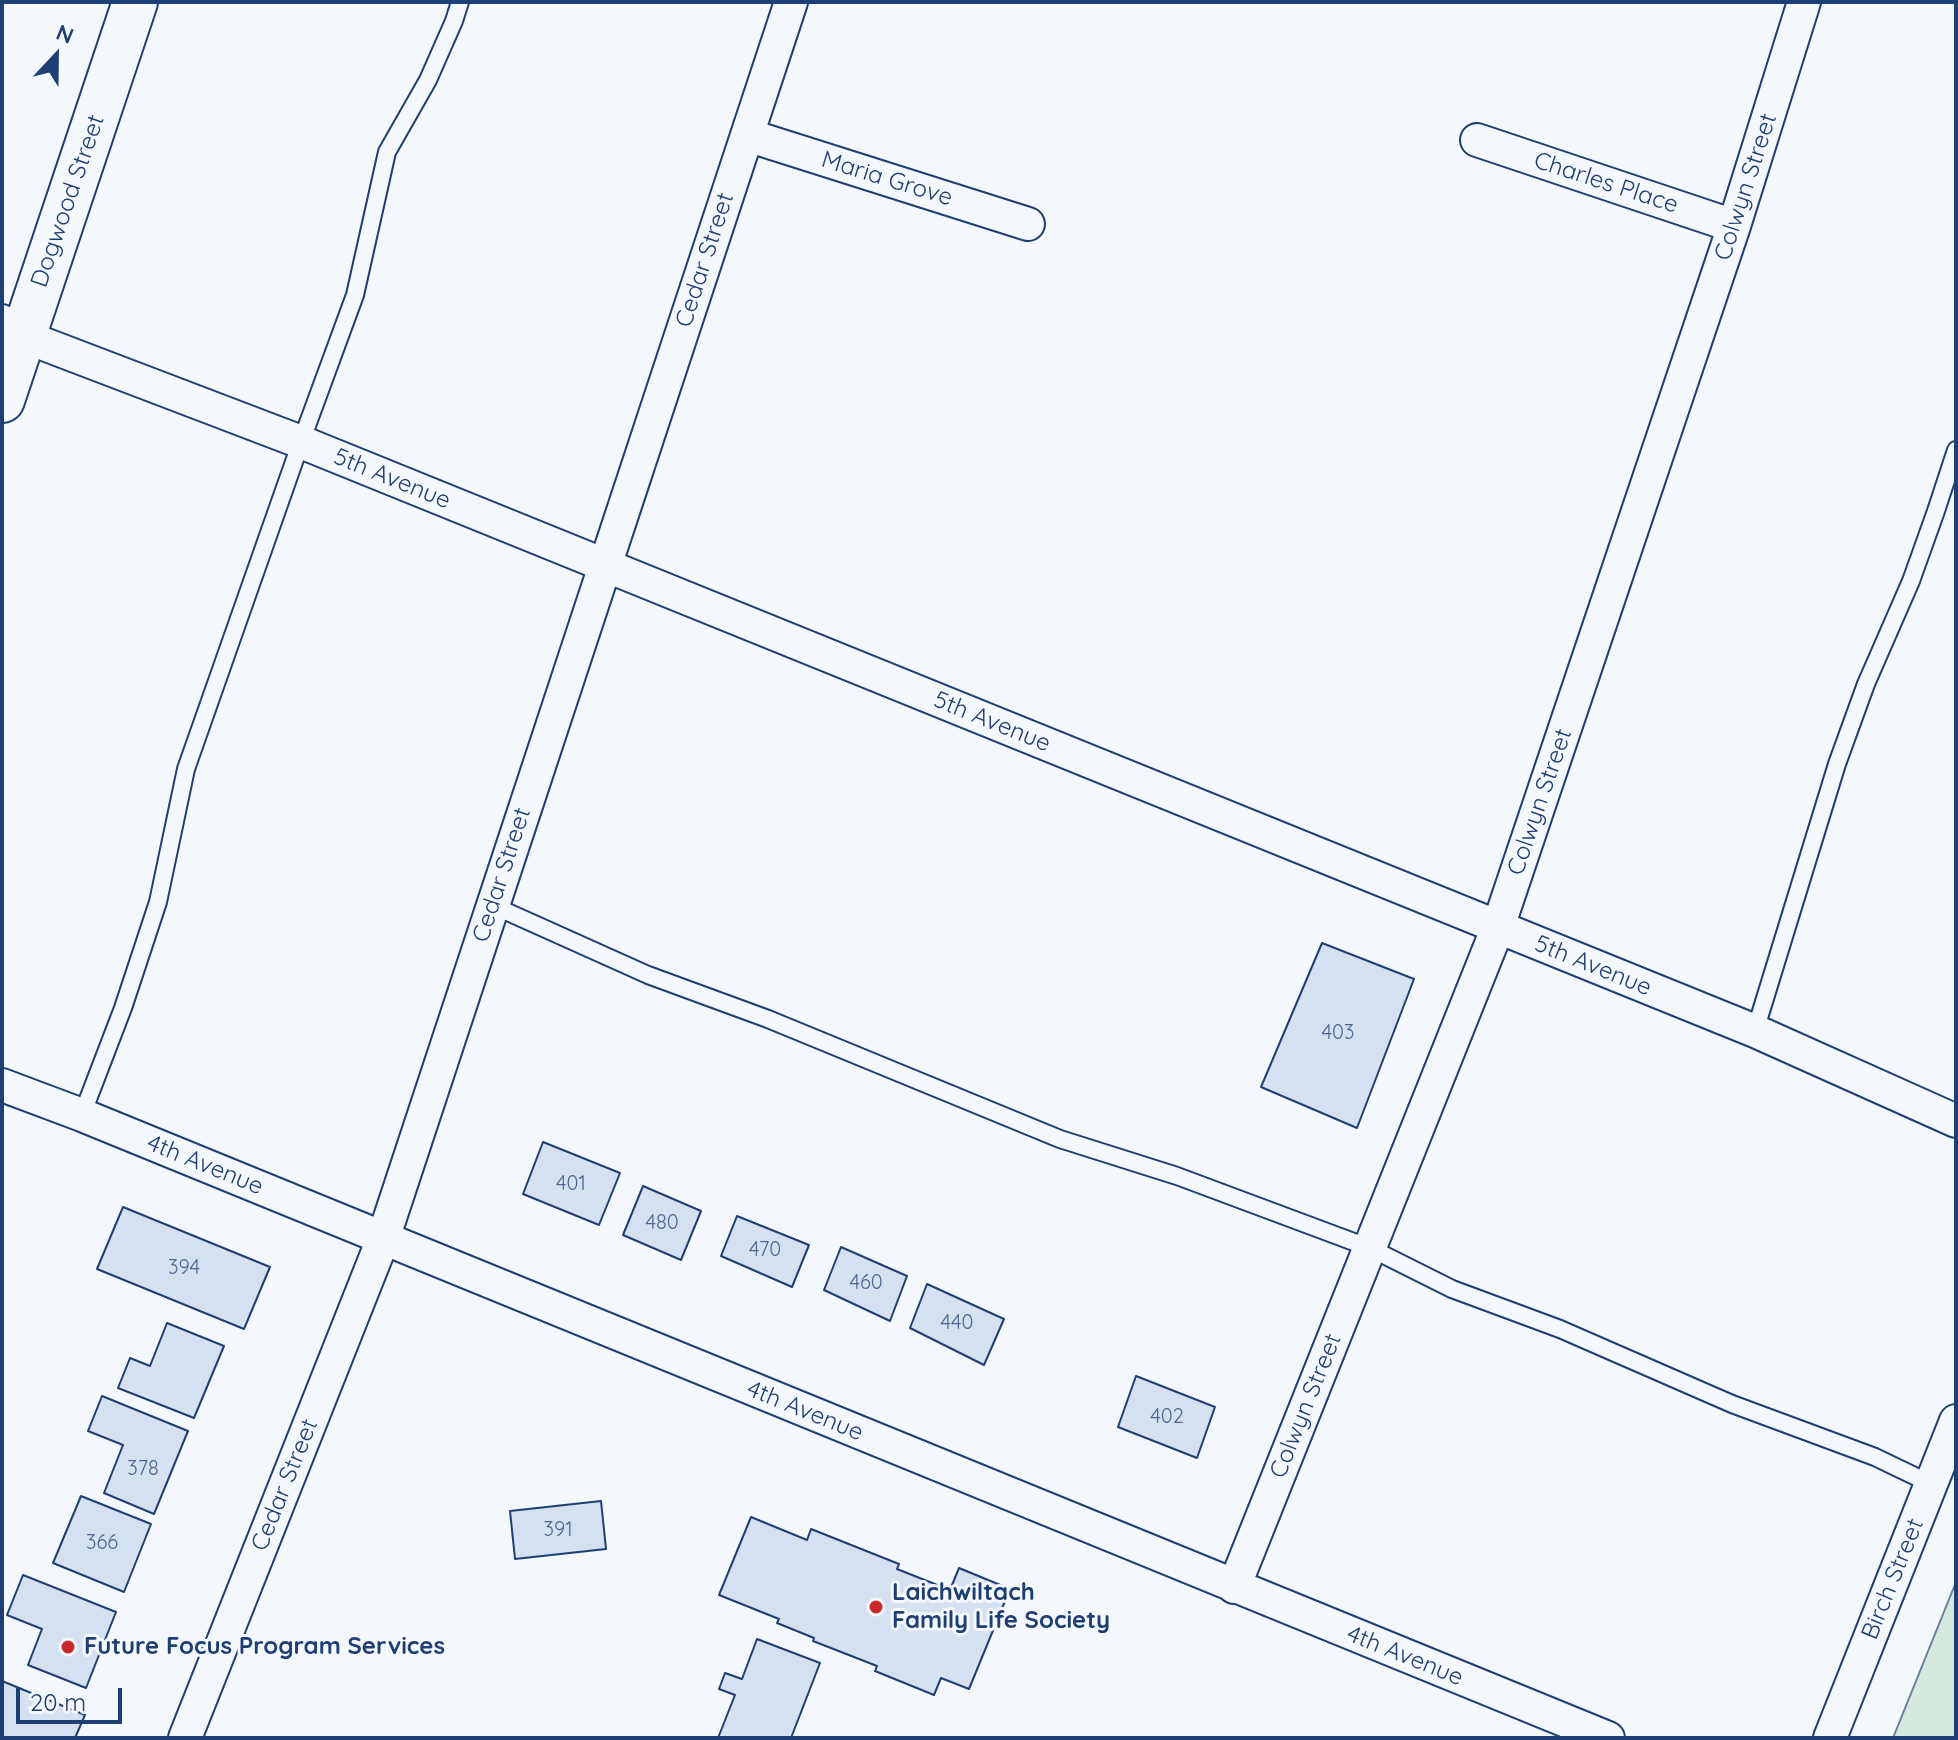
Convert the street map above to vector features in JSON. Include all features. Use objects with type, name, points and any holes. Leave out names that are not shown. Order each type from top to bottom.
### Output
[{"type":"main road","name":"Dogwood Street","points":[[2,400],[12,328],[135,2]]},
{"type":"street","name":"Cedar Street","points":[[185,1738],[383,1239],[791,2]]},
{"type":"street","name":"Colwyn Street","points":[[1234,1587],[1498,927],[1734,226],[1804,2]]},
{"type":"street","name":"Maria Grove","points":[[747,135],[1028,224]]},
{"type":"street","name":"Charles Place","points":[[1477,140],[1734,226]]},
{"type":"street","name":"5th Avenue","points":[[12,328],[1755,1031],[1956,1121]]},
{"type":"street","name":"4th Avenue","points":[[2,1085],[1608,1738]]},
{"type":"street","name":"Birch Street","points":[[1830,1738],[1956,1421]]},
{"type":"lane","points":[[82,1115],[123,1008],[158,902],[186,769],[355,295],[387,152],[428,80],[460,2]]},
{"type":"lane","points":[[1755,1031],[1837,764],[1866,684],[1911,581],[1956,450]]},
{"type":"lane","points":[[492,905],[648,975],[768,1019],[1060,1139],[1177,1176],[1370,1248],[1452,1289],[1560,1329],[1732,1404],[1875,1457],[1931,1484]]},
{"type":"shaded area","points":[[1956,1582],[1956,1738],[1893,1738]]},
{"type":"building","points":[[1322,943],[1414,979],[1357,1128],[1261,1087]]},
{"type":"building","points":[[543,1142],[620,1173],[599,1225],[523,1194]]},
{"type":"building","points":[[643,1186],[701,1211],[681,1260],[623,1235]]},
{"type":"building","points":[[123,1207],[270,1267],[244,1329],[97,1269]]},
{"type":"building","points":[[737,1216],[809,1245],[792,1287],[721,1256]]},
{"type":"building","points":[[841,1247],[907,1276],[890,1321],[824,1290]]},
{"type":"building","points":[[927,1284],[1004,1319],[984,1365],[910,1328]]},
{"type":"building","points":[[167,1323],[224,1346],[194,1418],[118,1388],[130,1358],[150,1366]]},
{"type":"building","points":[[1136,1376],[1215,1407],[1197,1458],[1118,1427]]},
{"type":"building","points":[[102,1396],[188,1431],[154,1514],[104,1493],[123,1445],[88,1431]]},
{"type":"building","points":[[81,1496],[151,1524],[124,1592],[53,1563]]},
{"type":"building","points":[[601,1501],[606,1549],[515,1559],[510,1511]]},
{"type":"building","name":"Laichwiltach Family Life Society","points":[[751,1517],[807,1540],[811,1529],[899,1564],[897,1569],[950,1590],[959,1568],[1010,1589],[969,1689],[941,1678],[934,1695],[875,1671],[877,1666],[813,1641],[814,1638],[777,1623],[779,1619],[719,1595]]},
{"type":"building","name":"Future Focus Program Services","points":[[23,1575],[116,1612],[86,1688],[28,1665],[42,1629],[7,1615]]},
{"type":"building","points":[[757,1639],[820,1663],[791,1738],[718,1738],[735,1695],[719,1689],[725,1673],[742,1679]]},
{"type":"building","points":[[2,1681],[85,1715],[75,1738],[2,1738]]},
{"type":"place","name":"Laichwiltach Family Life Society","points":[[876,1607]]},
{"type":"place","name":"Future Focus Program Services","points":[[68,1647]]}]
